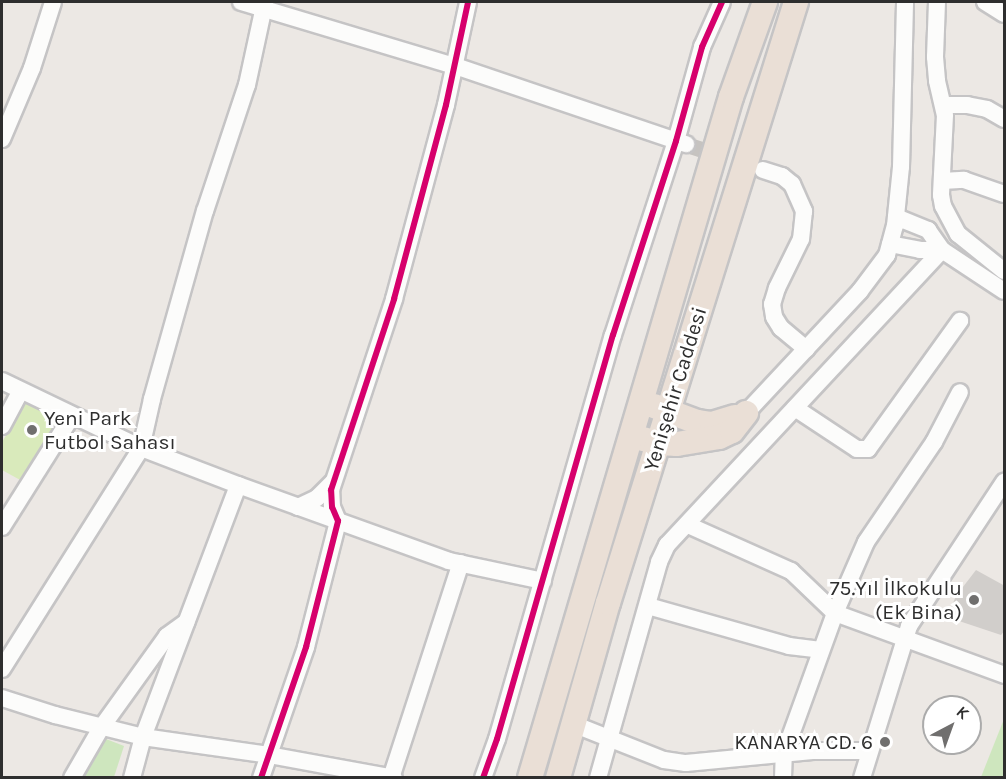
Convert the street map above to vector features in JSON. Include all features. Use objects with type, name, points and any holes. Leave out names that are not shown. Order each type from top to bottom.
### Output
[{"type":"highway","name":"Yenişehir Caddesi","points":[[530,777],[586,583],[643,402],[731,98],[765,2]]},
{"type":"highway","name":"Yenişehir Caddesi","points":[[558,777],[668,411],[796,2]]},
{"type":"highway","points":[[643,402],[697,422],[712,424],[746,413]]},
{"type":"highway","points":[[632,436],[658,444],[694,443],[732,431],[746,413]]},
{"type":"street","points":[[2,139],[32,68],[53,2]]},
{"type":"street","points":[[241,2],[264,5],[682,143]]},
{"type":"street","points":[[261,777],[306,647],[338,521],[332,507],[333,482],[394,300],[454,66],[468,2]]},
{"type":"street","points":[[483,777],[497,739],[614,334],[682,143],[702,47],[722,2]]},
{"type":"street","points":[[746,413],[860,291],[887,255],[896,217],[901,167],[905,2]]},
{"type":"street","points":[[937,2],[935,57],[937,81],[944,105],[943,206],[952,226],[965,241],[1005,271]]},
{"type":"street","points":[[985,2],[1005,14]]},
{"type":"street","points":[[2,669],[141,448],[152,399],[205,211],[247,85],[264,5]]},
{"type":"street","points":[[944,105],[967,105],[987,109],[1005,119]]},
{"type":"street","points":[[763,170],[782,176],[792,184],[804,211],[801,239],[777,288],[772,304],[774,317],[781,328],[806,349]]},
{"type":"street","points":[[942,181],[964,180],[1005,194]]},
{"type":"street","points":[[896,217],[928,230],[942,250],[1005,291]]},
{"type":"street","points":[[890,244],[920,250],[942,250]]},
{"type":"street","points":[[598,777],[659,562],[667,545],[942,250]]},
{"type":"street","points":[[795,408],[857,449],[868,449],[960,321]]},
{"type":"street","points":[[2,381],[141,448],[238,485],[449,561],[543,581]]},
{"type":"street","points":[[2,426],[21,391]]},
{"type":"street","points":[[783,777],[784,754],[835,613],[866,542],[934,442],[960,392]]},
{"type":"street","points":[[2,527],[72,416]]},
{"type":"street","points":[[298,507],[317,498],[333,482]]},
{"type":"street","points":[[862,777],[909,626],[943,571],[1005,482]]},
{"type":"street","points":[[132,777],[143,736],[238,485]]},
{"type":"street","points":[[688,525],[791,571],[835,613],[1005,675]]},
{"type":"street","points":[[2,698],[101,728],[392,777],[461,563]]},
{"type":"street","points":[[648,606],[789,646],[821,650]]},
{"type":"street","points":[[72,777],[101,728],[167,636],[186,622]]},
{"type":"street","points":[[573,724],[694,770],[784,754],[869,751]]},
{"type":"green space","name":"Yeni Park Futbol Sahası","points":[[28,400],[64,417],[22,481],[2,470],[2,442]]},
{"type":"green space","points":[[1004,719],[1004,777],[981,777]]},
{"type":"green space","points":[[106,739],[124,746],[114,777],[84,777]]},
{"type":"building","points":[[976,570],[1005,586],[1005,630],[1001,635],[947,617],[956,596]]},
{"type":"tunnel","points":[[687,145],[754,167]]},
{"type":"cycle path","points":[[261,778],[306,647],[338,521],[332,507],[331,490],[394,299],[446,105],[468,2]]},
{"type":"cycle path","points":[[483,778],[497,739],[613,335],[676,141],[702,47],[722,2]]},
{"type":"place","name":"Yeni Park Futbol Sahası","points":[[32,430]]},
{"type":"place","name":"75.Yıl İlkokulu (Ek Bina)","points":[[974,600]]},
{"type":"place","name":"KANARYA CD. 6","points":[[885,742]]}]
